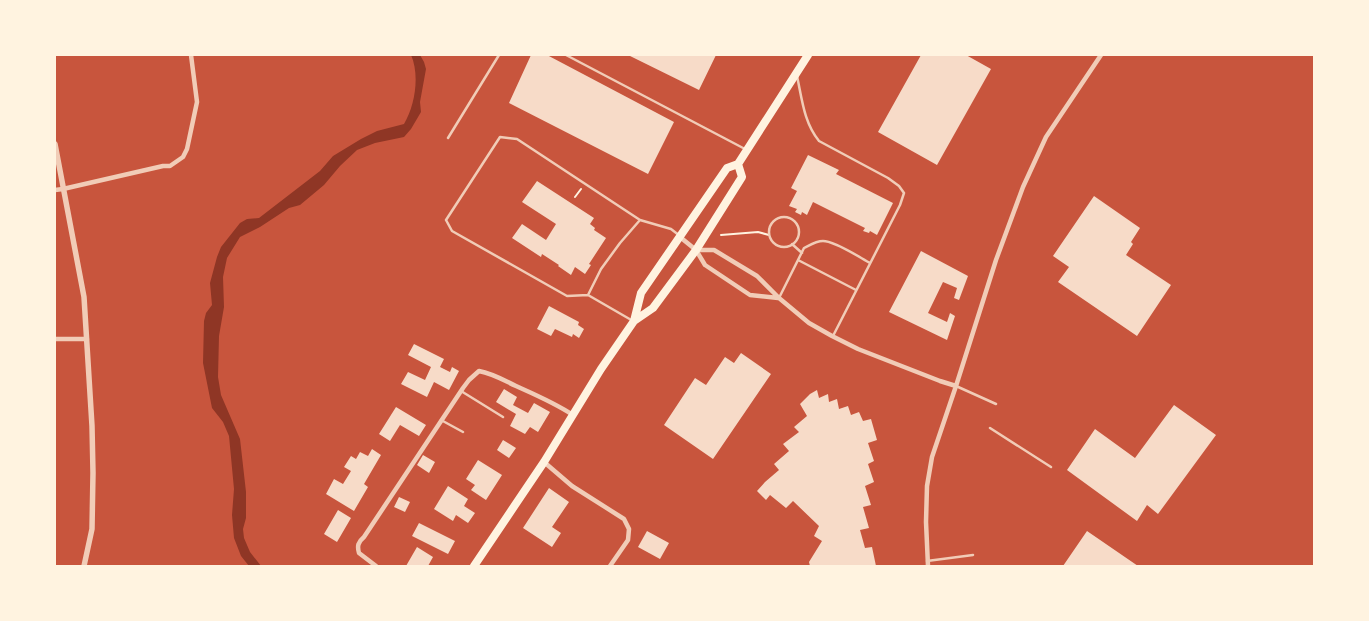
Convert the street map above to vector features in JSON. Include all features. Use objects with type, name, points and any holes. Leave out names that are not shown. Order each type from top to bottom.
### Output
[{"type":"main road","points":[[474,566],[544,462],[601,369],[634,321],[641,293],[727,168],[738,164],[808,55]]},
{"type":"main road","points":[[634,321],[653,308],[696,250],[742,177],[738,164]]},
{"type":"street","points":[[55,190],[170,166],[183,158],[187,149],[197,102],[191,55]]},
{"type":"street","points":[[928,564],[927,486],[932,457],[996,260],[1023,187],[1046,137],[1101,55]]},
{"type":"street","points":[[55,144],[84,297],[93,473],[92,529],[84,566]]},
{"type":"street","points":[[680,236],[696,250],[705,265],[750,295],[779,298]]},
{"type":"street","points":[[696,250],[714,250],[757,276],[779,298],[809,322],[832,336],[858,349],[940,382],[956,386]]},
{"type":"street","points":[[55,339],[86,339]]},
{"type":"street","points":[[376,566],[359,553],[359,541],[461,391],[474,375],[480,371],[498,376],[558,405],[573,415]]},
{"type":"street","points":[[544,462],[572,486],[624,520],[629,529],[628,540],[610,566]]},
{"type":"lane","points":[[448,138],[499,55]]},
{"type":"lane","points":[[566,55],[747,150]]},
{"type":"lane","points":[[796,72],[807,122],[819,141],[888,178],[900,186],[904,193],[900,205],[832,336]]},
{"type":"lane","points":[[634,321],[588,295],[566,296],[452,231],[446,220],[500,137],[517,139],[640,220],[671,229],[680,236]]},
{"type":"lane","points":[[781,218],[791,219],[798,232],[798,236],[792,244],[782,247],[771,240],[769,234],[770,226],[777,219],[781,218]]},
{"type":"lane","points":[[588,295],[601,269],[640,220]]},
{"type":"lane","points":[[779,298],[804,248],[812,243],[823,240],[834,243],[870,263]]},
{"type":"lane","points":[[792,244],[802,253]]},
{"type":"lane","points":[[798,260],[856,290]]},
{"type":"lane","points":[[956,386],[996,404]]},
{"type":"lane","points":[[461,391],[503,417]]},
{"type":"lane","points":[[441,420],[463,432]]},
{"type":"lane","points":[[990,428],[1051,467]]},
{"type":"lane","points":[[928,564],[973,556]]},
{"type":"path","points":[[575,197],[585,184]]},
{"type":"path","points":[[721,235],[758,232],[769,234]]},
{"type":"shaded area","points":[[411,55],[420,55],[426,69],[420,102],[421,112],[404,137],[375,143],[357,150],[324,185],[300,205],[289,208],[260,227],[240,237],[227,258],[223,277],[224,307],[219,336],[218,377],[221,395],[240,439],[246,492],[244,538],[250,552],[261,566],[249,566],[241,556],[234,538],[232,515],[234,489],[229,436],[223,422],[212,408],[203,363],[204,321],[206,313],[212,305],[210,283],[217,257],[221,247],[240,223],[247,219],[259,218],[320,171],[333,156],[377,131],[404,124],[411,108],[416,81]]},
{"type":"building","points":[[531,55],[547,55],[674,122],[648,174],[509,103]]},
{"type":"building","points":[[628,55],[716,55],[699,90]]},
{"type":"building","points":[[921,55],[966,55],[991,69],[937,165],[878,132]]},
{"type":"building","points":[[808,155],[839,170],[836,174],[893,203],[877,235],[870,231],[869,233],[863,231],[865,228],[813,202],[807,215],[802,212],[801,215],[795,212],[797,209],[789,206],[797,191],[791,188]]},
{"type":"building","points":[[537,181],[594,218],[590,224],[595,228],[594,230],[606,238],[589,264],[591,265],[585,274],[575,267],[571,275],[542,254],[541,257],[512,238],[522,224],[546,240],[556,224],[522,202]]},
{"type":"building","points":[[1094,196],[1140,228],[1131,242],[1133,244],[1126,255],[1171,285],[1137,336],[1058,282],[1069,267],[1053,256]]},
{"type":"building","points":[[921,251],[968,276],[959,300],[954,298],[957,288],[943,282],[928,313],[947,322],[950,313],[955,316],[947,340],[889,312]]},
{"type":"building","points":[[549,306],[579,322],[578,325],[584,329],[579,338],[573,334],[572,337],[555,329],[551,336],[537,329]]},
{"type":"building","points":[[414,344],[444,359],[440,367],[450,372],[452,367],[459,371],[449,390],[434,382],[427,397],[401,384],[408,372],[425,380],[431,367],[408,355]]},
{"type":"building","points":[[741,353],[771,374],[713,459],[664,425],[695,378],[706,385],[725,357],[734,363]]},
{"type":"building","points":[[504,389],[517,397],[513,405],[528,413],[534,403],[550,412],[538,432],[530,427],[525,434],[510,426],[516,414],[496,402]]},
{"type":"building","points":[[817,390],[819,398],[828,394],[829,402],[837,399],[839,409],[848,406],[851,415],[859,412],[863,421],[871,419],[877,440],[868,443],[874,461],[868,464],[874,482],[865,486],[871,505],[863,507],[869,528],[860,530],[865,548],[872,547],[876,566],[810,566],[809,562],[822,541],[814,536],[819,526],[793,501],[786,508],[770,495],[766,500],[757,491],[779,470],[774,464],[789,451],[783,444],[799,432],[794,427],[807,416],[800,404]]},
{"type":"building","points":[[1174,405],[1216,435],[1158,514],[1147,505],[1137,521],[1067,470],[1095,429],[1135,458]]},
{"type":"building","points":[[396,407],[426,425],[419,436],[400,425],[390,441],[379,434]]},
{"type":"building","points":[[503,440],[516,448],[509,458],[497,450]]},
{"type":"building","points":[[372,449],[381,455],[364,484],[368,487],[354,511],[326,494],[334,479],[343,484],[351,471],[344,467],[351,456],[356,459],[360,452],[368,456]]},
{"type":"building","points":[[423,455],[435,462],[429,473],[417,465]]},
{"type":"building","points":[[478,460],[502,475],[486,500],[471,490],[475,485],[466,479]]},
{"type":"building","points":[[448,486],[468,499],[464,506],[475,513],[468,523],[456,515],[453,521],[434,509]]},
{"type":"building","points":[[549,488],[569,502],[552,527],[561,533],[552,547],[523,528]]},
{"type":"building","points":[[399,497],[410,502],[405,512],[394,507]]},
{"type":"building","points":[[338,510],[351,518],[337,542],[324,534]]},
{"type":"building","points":[[419,523],[455,541],[448,554],[412,536]]},
{"type":"building","points":[[647,531],[669,543],[660,559],[638,547]]},
{"type":"building","points":[[1087,531],[1138,566],[1063,566]]},
{"type":"building","points":[[417,547],[433,557],[428,566],[406,566]]}]
